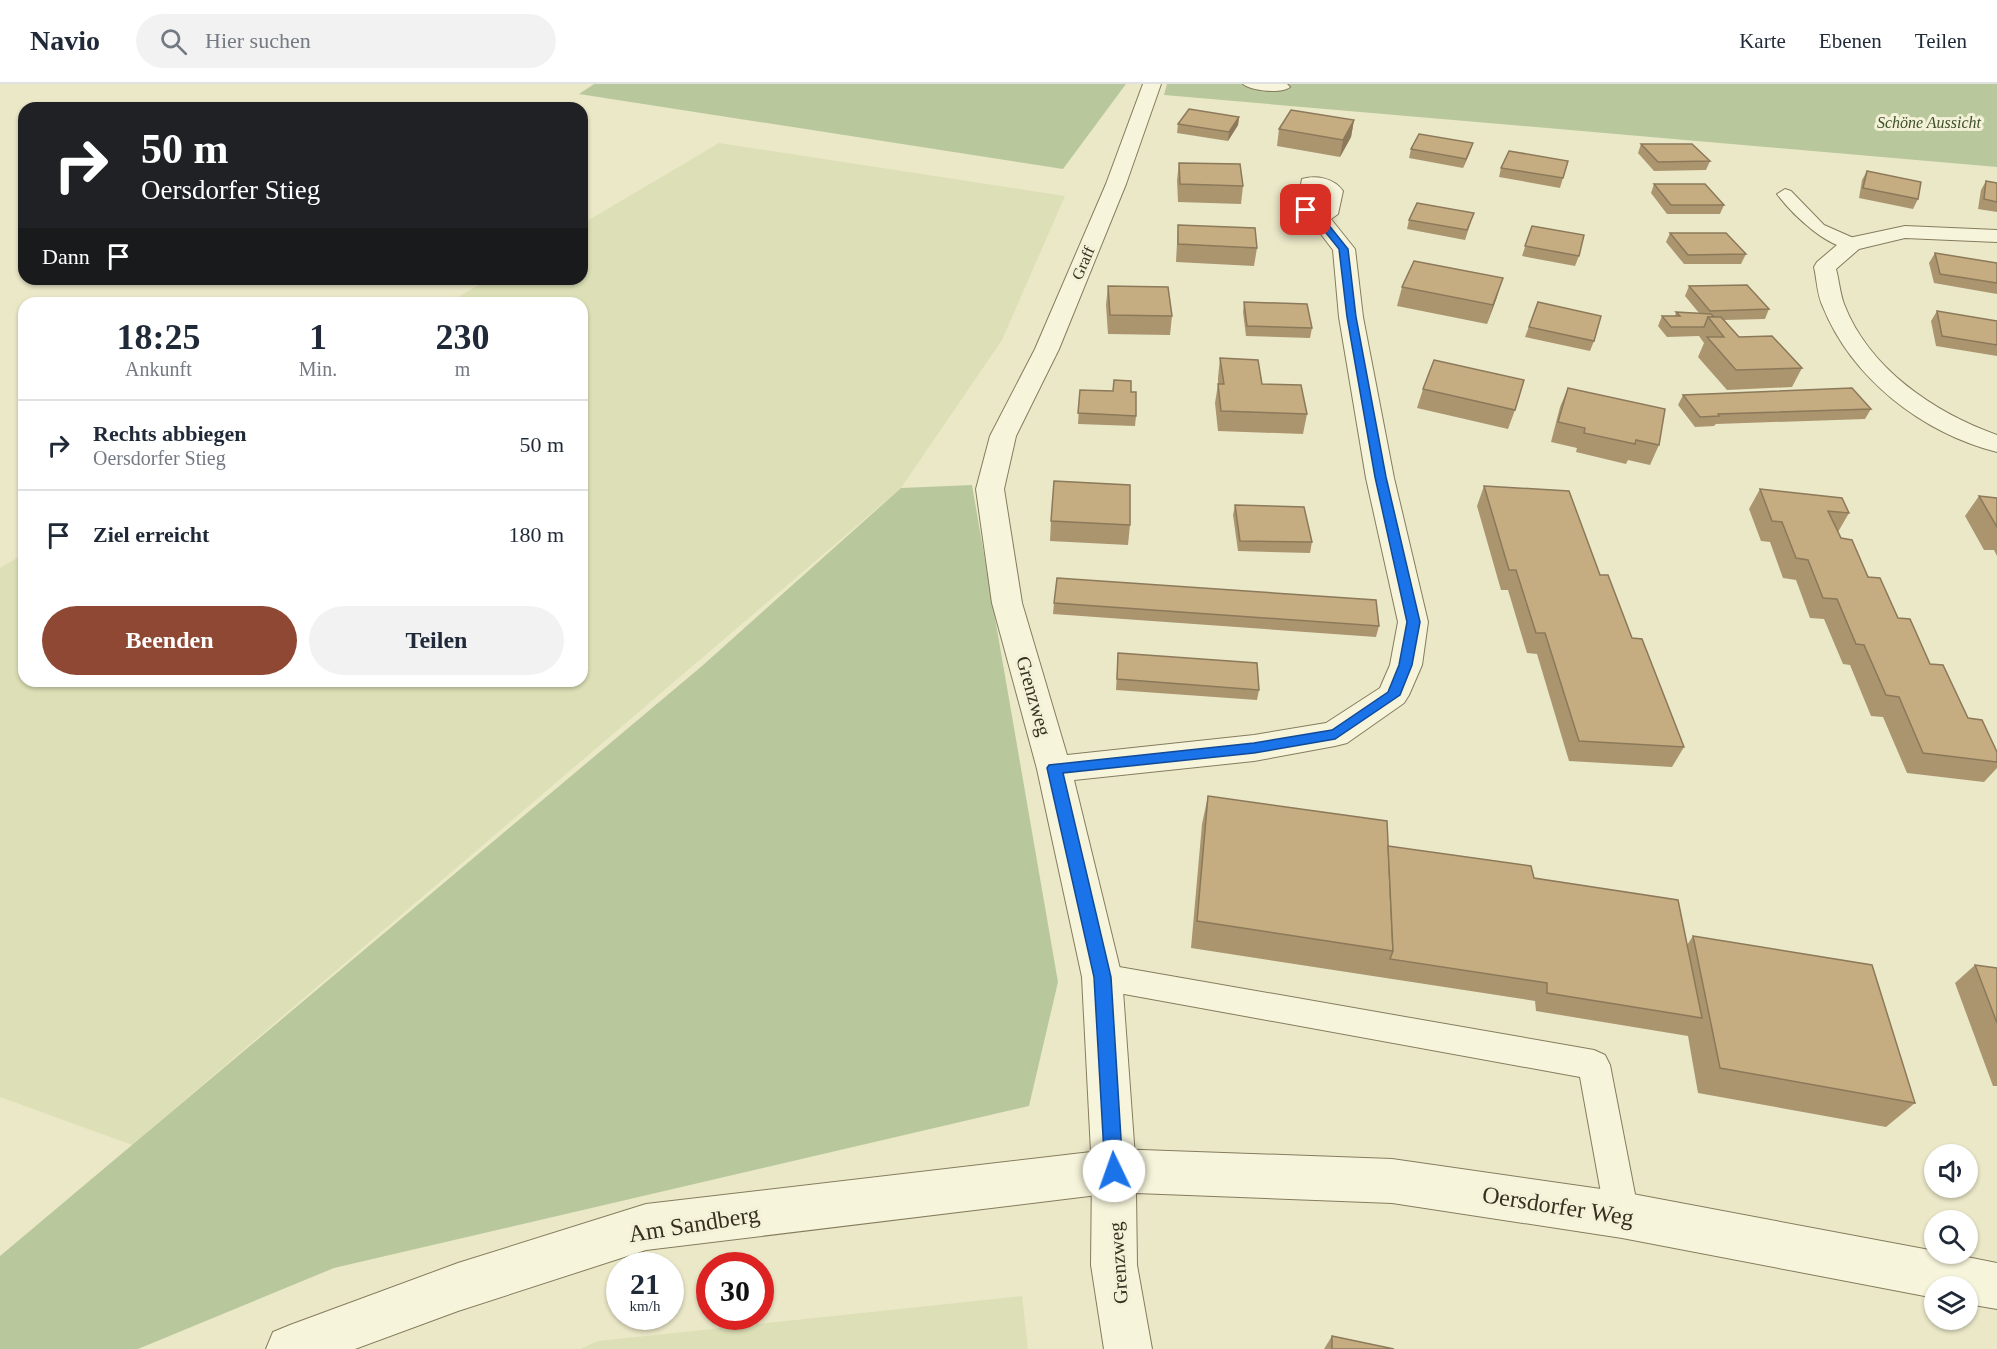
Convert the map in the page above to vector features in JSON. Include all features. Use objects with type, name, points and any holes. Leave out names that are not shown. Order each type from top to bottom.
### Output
[{"type":"street","name":"Graff","points":[[1003,436],[1056,327],[1116,184],[1152,84]]},
{"type":"street","points":[[1054,768],[1254,748],[1335,734],[1393,695],[1406,665],[1413,622],[1380,477],[1352,317],[1344,249],[1317,216]]},
{"type":"street","points":[[1997,236],[1905,232],[1852,244],[1825,267],[1833,307],[1855,348],[1899,394],[1979,439],[1997,444]]},
{"type":"street","name":"Grenzweg","points":[[1003,436],[990,489],[1007,603],[1054,768],[1102,977],[1114,1171],[1114,1265],[1128,1349]]},
{"type":"street","name":"Oersdorfer Weg","points":[[1114,1171],[1392,1181],[1622,1215],[1997,1286]]},
{"type":"street","name":"Am Sandberg","points":[[290,1349],[458,1287],[646,1227],[1114,1171]]},
{"type":"lane","points":[[1250,84],[1283,87]]},
{"type":"lane","points":[[1785,194],[1818,228],[1852,244]]},
{"type":"lane","points":[[1102,977],[1594,1065],[1622,1215]]},
{"type":"green space","points":[[594,84],[1126,84],[1063,169],[579,94]]},
{"type":"green space","name":"Schöne Aussicht","points":[[1167,84],[1997,84],[1997,167],[1164,95]]},
{"type":"green space","points":[[719,143],[1065,196],[1002,340],[901,488],[132,1145],[0,1097],[0,568],[18,558],[18,687],[588,687],[588,297],[458,297],[479,285],[588,285],[588,220]]},
{"type":"green space","points":[[972,485],[1058,982],[1029,1106],[334,1268],[138,1349],[0,1349],[0,1256],[702,666],[901,488]]},
{"type":"green space","points":[[1022,1296],[1028,1349],[580,1349],[598,1341],[702,1330],[774,1330],[774,1322]]},
{"type":"building","points":[[1189,109],[1239,117],[1229,132],[1178,124]]},
{"type":"building","points":[[1291,110],[1354,120],[1343,140],[1279,129]]},
{"type":"building","points":[[1419,134],[1473,143],[1466,159],[1411,149]]},
{"type":"building","points":[[1641,144],[1692,144],[1710,161],[1658,162]]},
{"type":"building","points":[[1509,151],[1568,161],[1563,178],[1501,168]]},
{"type":"building","points":[[1179,163],[1240,164],[1243,186],[1180,184]]},
{"type":"building","points":[[1867,171],[1921,182],[1918,199],[1863,188]]},
{"type":"building","points":[[1986,181],[1997,183],[1997,202],[1984,199]]},
{"type":"building","points":[[1654,184],[1705,184],[1724,205],[1671,205]]},
{"type":"building","points":[[1417,203],[1474,213],[1467,230],[1409,220]]},
{"type":"building","points":[[1178,225],[1255,228],[1257,248],[1178,244]]},
{"type":"building","points":[[1532,226],[1584,235],[1579,256],[1525,246]]},
{"type":"building","points":[[1670,233],[1726,233],[1746,254],[1688,255]]},
{"type":"building","points":[[1935,253],[1997,263],[1997,283],[1940,274]]},
{"type":"building","points":[[1414,261],[1503,278],[1493,305],[1402,287]]},
{"type":"building","points":[[1747,285],[1769,309],[1710,311],[1689,286]]},
{"type":"building","points":[[1108,286],[1168,287],[1172,316],[1110,315]]},
{"type":"building","points":[[1244,302],[1307,304],[1312,328],[1247,326]]},
{"type":"building","points":[[1538,302],[1601,316],[1594,341],[1529,327]]},
{"type":"building","points":[[1937,311],[1997,321],[1997,345],[1942,336]]},
{"type":"building","points":[[1676,312],[1711,314],[1714,317],[1708,317],[1704,327],[1671,327],[1662,316],[1680,316]]},
{"type":"building","points":[[1708,317],[1721,317],[1739,337],[1772,336],[1802,368],[1736,370],[1707,337],[1724,337]]},
{"type":"building","points":[[1220,358],[1258,360],[1262,384],[1301,385],[1307,414],[1221,411],[1218,384],[1224,384]]},
{"type":"building","points":[[1434,360],[1524,380],[1515,410],[1423,389]]},
{"type":"building","points":[[1114,380],[1131,381],[1131,392],[1136,392],[1136,416],[1078,413],[1080,390],[1113,391]]},
{"type":"building","points":[[1568,388],[1665,409],[1659,445],[1636,440],[1635,444],[1584,433],[1585,428],[1558,422]]},
{"type":"building","points":[[1852,388],[1871,409],[1718,414],[1719,416],[1700,417],[1683,395]]},
{"type":"building","points":[[1054,481],[1130,485],[1130,525],[1051,521]]},
{"type":"building","points":[[1484,486],[1569,491],[1600,575],[1608,575],[1632,638],[1642,639],[1684,747],[1579,741],[1545,633],[1536,633],[1516,570],[1509,570]]},
{"type":"building","points":[[1760,489],[1842,498],[1849,513],[1828,511],[1841,538],[1852,540],[1868,577],[1880,578],[1898,618],[1910,619],[1930,664],[1943,665],[1968,718],[1982,720],[1997,752],[1997,762],[1923,753],[1899,697],[1886,695],[1864,645],[1856,644],[1837,599],[1823,598],[1808,560],[1796,558],[1782,522],[1772,521]]},
{"type":"building","points":[[1979,496],[1997,498],[1997,527]]},
{"type":"building","points":[[1235,505],[1304,507],[1312,542],[1240,541]]},
{"type":"building","points":[[1057,578],[1376,600],[1379,626],[1054,603]]},
{"type":"building","points":[[1118,653],[1257,663],[1259,690],[1117,679]]},
{"type":"building","points":[[1208,796],[1387,821],[1393,951],[1197,921]]},
{"type":"building","points":[[1388,846],[1531,866],[1534,878],[1678,900],[1702,1018],[1547,993],[1547,983],[1390,959],[1393,951]]},
{"type":"building","points":[[1693,936],[1872,965],[1915,1103],[1720,1068]]},
{"type":"building","points":[[1975,965],[1997,968],[1997,1023]]},
{"type":"building","points":[[1332,1336],[1394,1349],[1332,1349]]},
{"type":"route","points":[[1114,1171],[1102,977],[1054,768],[1254,748],[1335,734],[1393,695],[1406,665],[1413,622],[1380,477],[1352,317],[1344,249],[1317,216],[1306,210]]}]
